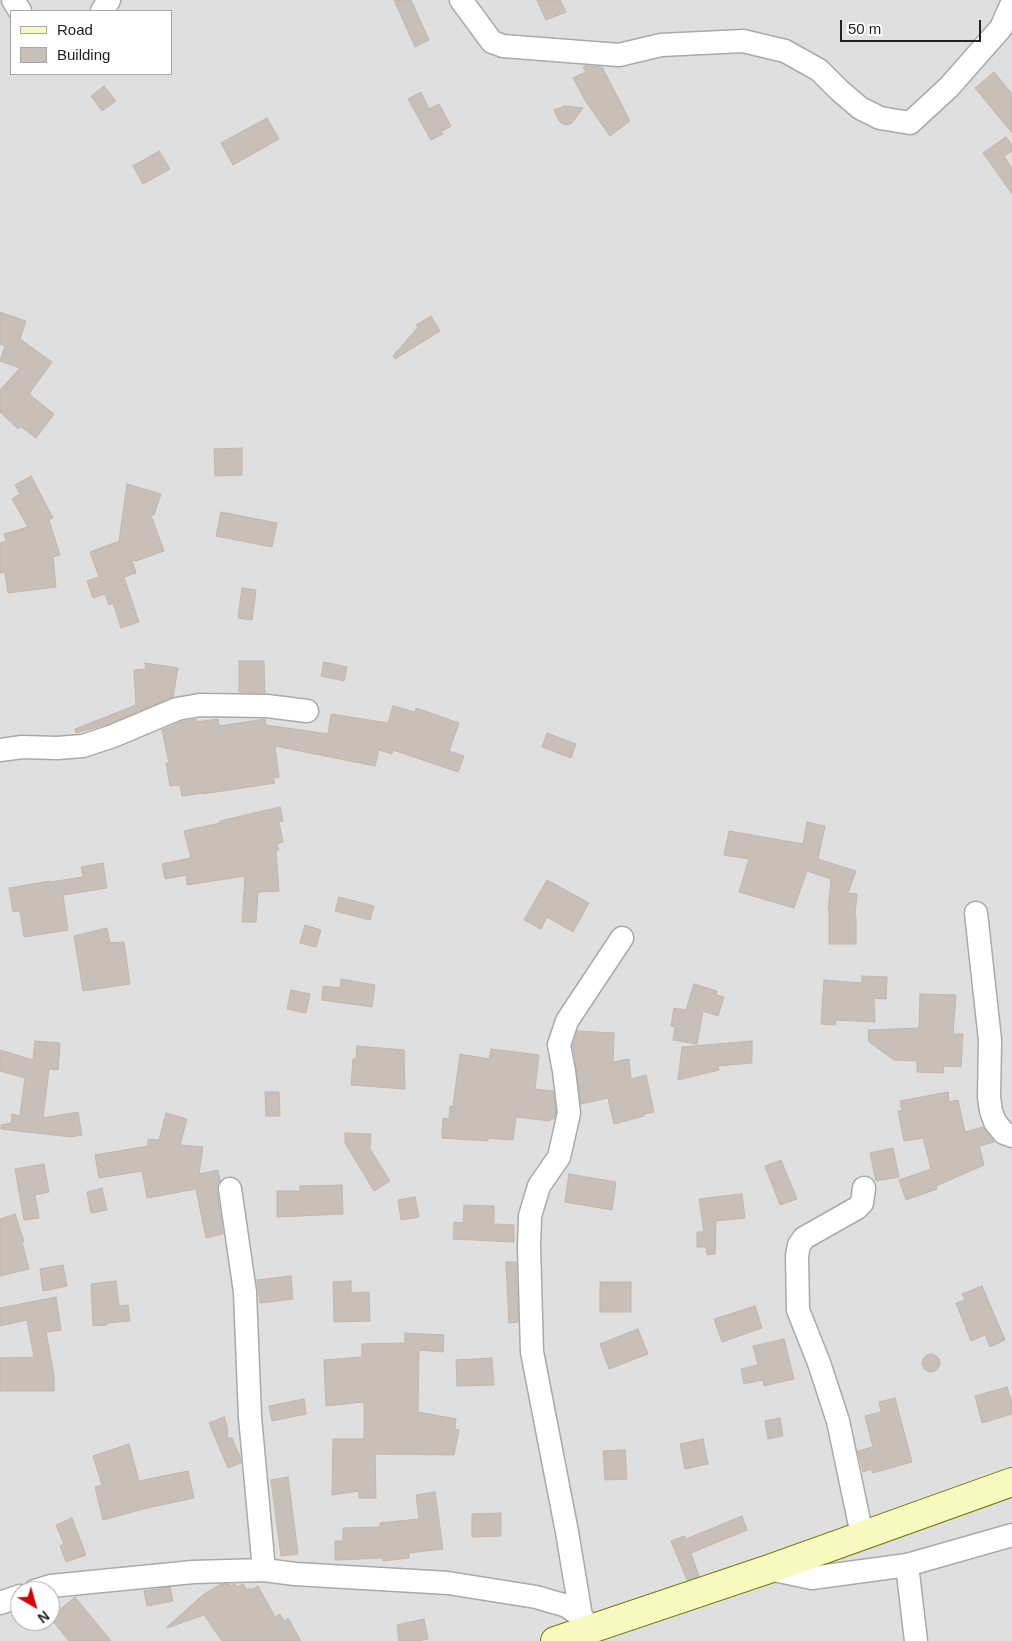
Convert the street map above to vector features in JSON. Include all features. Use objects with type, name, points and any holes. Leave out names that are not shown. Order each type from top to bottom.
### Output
[{"type":"main road","points":[[555,1641],[586,1622],[769,1569],[1012,1482]]},
{"type":"street","points":[[462,0],[492,42],[503,46],[619,55],[661,45],[743,41],[785,51],[819,70],[860,108],[880,118],[910,123],[949,87],[1001,28],[1012,3]]},
{"type":"street","points":[[0,750],[22,747],[57,748],[83,746],[113,736],[177,708],[200,705],[266,706],[307,711]]},
{"type":"street","points":[[976,913],[990,1040],[989,1097],[991,1111],[1004,1133],[1012,1136]]},
{"type":"street","points":[[586,1622],[532,1352],[530,1216],[539,1186],[559,1157],[569,1113],[559,1045],[567,1020],[622,938]]},
{"type":"street","points":[[862,1535],[838,1421],[798,1310],[797,1256],[799,1245],[804,1238],[857,1208],[862,1203],[864,1188]]},
{"type":"street","points":[[230,1190],[245,1292],[250,1417],[264,1570]]},
{"type":"street","points":[[769,1569],[812,1578],[907,1566],[1012,1535]]},
{"type":"street","points":[[907,1566],[916,1641]]},
{"type":"street","points":[[60,1585],[183,1573],[264,1570],[295,1574],[448,1583],[536,1597],[567,1606],[586,1622]]},
{"type":"shaded area","points":[[0,0],[1012,0],[1012,1641],[0,1641]]},
{"type":"building","points":[[394,0],[411,0],[429,40],[415,47]]},
{"type":"building","points":[[537,0],[560,0],[566,12],[546,20]]},
{"type":"building","points":[[583,67],[602,67],[630,121],[610,136],[586,102],[573,78],[586,72]]},
{"type":"building","points":[[994,72],[1012,94],[1012,133],[975,88]]},
{"type":"building","points":[[104,86],[116,101],[102,111],[91,96]]},
{"type":"building","points":[[421,92],[429,109],[439,104],[451,126],[441,132],[443,134],[431,140],[408,99]]},
{"type":"building","points":[[565,106],[583,108],[572,123],[568,125],[559,121],[554,110]]},
{"type":"building","points":[[267,118],[279,139],[233,165],[221,143]]},
{"type":"building","points":[[1006,137],[1012,145],[1012,151],[1004,156],[1012,168],[1012,194],[983,153]]},
{"type":"building","points":[[159,151],[170,169],[143,184],[133,166]]},
{"type":"building","points":[[0,312],[26,321],[20,339],[52,362],[29,394],[54,414],[36,438],[20,426],[18,429],[0,412],[0,390],[20,368],[0,361],[5,346],[0,344]]},
{"type":"building","points":[[431,316],[440,331],[395,359],[393,356],[418,327],[416,325]]},
{"type":"building","points":[[242,448],[242,475],[215,476],[214,449]]},
{"type":"building","points":[[31,476],[53,518],[49,520],[60,555],[53,557],[56,587],[8,593],[5,572],[0,573],[0,543],[6,541],[4,534],[28,527],[12,499],[20,494],[15,485]]},
{"type":"building","points":[[127,484],[161,494],[154,515],[151,515],[164,551],[136,561],[132,560],[136,573],[124,577],[139,622],[121,628],[113,603],[109,605],[105,594],[93,598],[87,581],[99,577],[90,552],[119,541]]},
{"type":"building","points":[[221,512],[277,523],[272,547],[216,536]]},
{"type":"building","points":[[242,588],[256,590],[252,620],[238,618]]},
{"type":"building","points":[[239,661],[264,661],[265,693],[239,692]]},
{"type":"building","points":[[324,662],[347,667],[344,681],[321,676]]},
{"type":"building","points":[[145,663],[178,668],[173,697],[108,724],[76,733],[75,729],[136,705],[134,670],[146,669]]},
{"type":"building","points":[[393,706],[415,712],[416,708],[459,723],[449,751],[464,756],[458,772],[393,750],[392,754],[379,750],[375,766],[275,746],[279,777],[273,778],[275,783],[182,796],[180,785],[170,786],[166,763],[169,763],[162,730],[181,722],[196,719],[196,722],[218,719],[219,726],[265,719],[266,725],[328,734],[331,714],[388,723]]},
{"type":"building","points":[[547,733],[576,744],[571,758],[542,747]]},
{"type":"building","points":[[280,807],[283,821],[279,822],[283,842],[277,844],[279,850],[276,850],[279,891],[258,892],[256,922],[242,922],[245,876],[187,885],[186,875],[165,879],[162,864],[191,858],[184,831]]},
{"type":"building","points":[[807,822],[825,826],[818,859],[856,871],[848,893],[857,894],[855,916],[856,944],[829,944],[828,910],[831,879],[807,871],[794,908],[739,892],[749,859],[724,855],[729,831],[803,844]]},
{"type":"building","points":[[103,863],[107,888],[63,895],[68,930],[24,937],[20,911],[13,912],[9,888],[83,877],[81,867]]},
{"type":"building","points":[[547,880],[589,903],[573,932],[547,917],[541,929],[524,920]]},
{"type":"building","points":[[339,897],[374,906],[370,920],[335,911]]},
{"type":"building","points":[[305,925],[321,930],[316,947],[300,943]]},
{"type":"building","points":[[107,928],[110,943],[124,942],[130,984],[83,991],[74,936]]},
{"type":"building","points":[[862,976],[887,977],[886,999],[874,998],[875,1022],[836,1020],[835,1025],[821,1024],[824,980],[862,983]]},
{"type":"building","points":[[341,979],[375,985],[372,1007],[322,1000],[323,986],[340,988]]},
{"type":"building","points":[[694,984],[717,991],[716,995],[724,997],[718,1016],[703,1011],[697,1044],[673,1040],[675,1027],[671,1026],[674,1008],[686,1010]]},
{"type":"building","points":[[291,990],[310,994],[306,1013],[287,1009]]},
{"type":"building","points":[[920,994],[956,995],[953,1034],[963,1034],[961,1067],[943,1066],[944,1073],[917,1072],[917,1061],[894,1060],[869,1042],[868,1030],[919,1028]]},
{"type":"building","points":[[577,1031],[614,1033],[613,1062],[629,1059],[631,1079],[646,1075],[654,1112],[614,1124],[608,1098],[581,1104],[573,1046]]},
{"type":"building","points":[[35,1041],[60,1043],[58,1070],[49,1069],[43,1118],[78,1112],[82,1135],[71,1137],[1,1129],[1,1125],[11,1123],[12,1114],[20,1116],[25,1078],[0,1071],[0,1050],[33,1060]]},
{"type":"building","points":[[752,1041],[752,1063],[718,1066],[719,1070],[678,1080],[682,1047]]},
{"type":"building","points":[[357,1046],[404,1050],[405,1089],[351,1085],[353,1059],[356,1059]]},
{"type":"building","points":[[491,1049],[539,1055],[535,1089],[553,1091],[556,1112],[554,1119],[550,1119],[550,1121],[516,1117],[513,1140],[488,1138],[488,1141],[442,1138],[443,1118],[449,1119],[450,1106],[453,1106],[460,1054],[489,1059]]},
{"type":"building","points":[[265,1092],[279,1092],[280,1116],[266,1116]]},
{"type":"building","points":[[948,1092],[949,1102],[958,1100],[965,1132],[983,1127],[994,1142],[979,1146],[984,1165],[936,1186],[937,1189],[906,1200],[899,1180],[931,1169],[923,1138],[904,1141],[898,1111],[902,1111],[900,1101]]},
{"type":"building","points":[[166,1113],[187,1119],[180,1145],[203,1147],[199,1174],[218,1170],[220,1181],[217,1185],[217,1191],[223,1234],[206,1238],[196,1189],[147,1198],[142,1171],[99,1178],[95,1155],[148,1146],[148,1139],[159,1140]]},
{"type":"building","points":[[345,1133],[371,1134],[370,1149],[390,1181],[374,1191],[345,1143]]},
{"type":"building","points":[[893,1148],[899,1177],[876,1181],[870,1153]]},
{"type":"building","points":[[781,1160],[797,1199],[780,1205],[765,1166]]},
{"type":"building","points":[[44,1164],[49,1192],[35,1195],[39,1218],[24,1220],[15,1169]]},
{"type":"building","points":[[569,1174],[616,1182],[612,1210],[565,1202]]},
{"type":"building","points":[[342,1185],[343,1214],[277,1217],[277,1191],[300,1191],[300,1186]]},
{"type":"building","points":[[102,1188],[107,1210],[91,1213],[87,1192]]},
{"type":"building","points":[[742,1194],[745,1218],[716,1221],[715,1254],[707,1255],[706,1247],[697,1247],[697,1232],[704,1232],[699,1199]]},
{"type":"building","points":[[415,1197],[419,1217],[401,1220],[398,1200]]},
{"type":"building","points":[[464,1205],[494,1206],[494,1224],[514,1225],[514,1242],[453,1239],[454,1222],[463,1223]]},
{"type":"building","points":[[15,1214],[24,1242],[22,1242],[29,1269],[0,1276],[0,1219]]},
{"type":"building","points":[[506,1262],[516,1262],[518,1322],[509,1323]]},
{"type":"building","points":[[63,1265],[67,1286],[43,1291],[40,1269]]},
{"type":"building","points":[[291,1276],[293,1299],[260,1303],[257,1280]]},
{"type":"building","points":[[116,1281],[119,1306],[128,1305],[130,1321],[93,1326],[91,1284]]},
{"type":"building","points":[[351,1281],[351,1293],[369,1292],[370,1321],[334,1322],[333,1282]]},
{"type":"building","points":[[600,1282],[631,1282],[631,1312],[600,1312]]},
{"type":"building","points":[[982,1286],[1005,1340],[990,1347],[985,1335],[971,1341],[956,1303],[965,1300],[962,1294]]},
{"type":"building","points":[[56,1297],[61,1330],[46,1332],[54,1375],[54,1391],[0,1391],[0,1358],[34,1357],[27,1320],[0,1326],[0,1308]]},
{"type":"building","points":[[755,1306],[762,1328],[722,1342],[714,1319]]},
{"type":"building","points":[[638,1329],[648,1354],[609,1369],[600,1344]]},
{"type":"building","points":[[405,1333],[444,1335],[443,1352],[419,1350],[418,1412],[456,1419],[455,1429],[459,1430],[454,1455],[375,1454],[376,1498],[359,1498],[359,1491],[332,1495],[333,1439],[364,1439],[364,1402],[326,1406],[324,1360],[362,1357],[362,1344],[405,1343]]},
{"type":"building","points":[[784,1339],[794,1379],[764,1386],[763,1380],[744,1384],[741,1369],[758,1365],[753,1346]]},
{"type":"building","points":[[927,1354],[935,1354],[940,1359],[938,1370],[927,1372],[922,1367],[922,1359]]},
{"type":"building","points":[[492,1358],[494,1385],[457,1386],[456,1360]]},
{"type":"building","points":[[1007,1387],[1012,1402],[1012,1414],[982,1423],[975,1396]]},
{"type":"building","points":[[895,1398],[912,1462],[873,1473],[871,1469],[863,1472],[858,1451],[873,1447],[865,1416],[881,1412],[879,1402]]},
{"type":"building","points":[[304,1399],[306,1414],[272,1421],[269,1406]]},
{"type":"building","points":[[224,1417],[228,1438],[232,1438],[241,1463],[228,1468],[209,1423]]},
{"type":"building","points":[[780,1418],[783,1436],[768,1439],[765,1421]]},
{"type":"building","points":[[703,1439],[708,1464],[685,1469],[680,1444]]},
{"type":"building","points":[[129,1444],[139,1481],[188,1471],[194,1498],[103,1520],[95,1487],[102,1485],[93,1456]]},
{"type":"building","points":[[625,1450],[627,1479],[605,1480],[603,1451]]},
{"type":"building","points":[[288,1477],[298,1554],[281,1556],[271,1480]]},
{"type":"building","points":[[435,1492],[443,1549],[409,1553],[409,1558],[383,1561],[383,1558],[335,1560],[335,1541],[343,1541],[343,1528],[380,1527],[380,1523],[419,1519],[416,1495]]},
{"type":"building","points":[[501,1513],[501,1536],[472,1537],[472,1514]]},
{"type":"building","points":[[742,1516],[747,1530],[691,1553],[699,1576],[687,1580],[671,1541],[684,1536],[686,1539]]},
{"type":"building","points":[[72,1518],[86,1555],[66,1562],[60,1546],[64,1544],[56,1525]]},
{"type":"building","points":[[221,1584],[229,1584],[230,1586],[235,1584],[237,1587],[243,1584],[247,1590],[258,1586],[275,1617],[280,1614],[284,1621],[288,1618],[301,1641],[222,1641],[204,1615],[167,1628],[204,1594]]},
{"type":"building","points":[[170,1587],[173,1601],[147,1606],[144,1591]]},
{"type":"building","points":[[75,1597],[111,1641],[69,1641],[60,1630],[60,1610]]},
{"type":"building","points":[[424,1619],[428,1639],[399,1641],[397,1625]]}]
